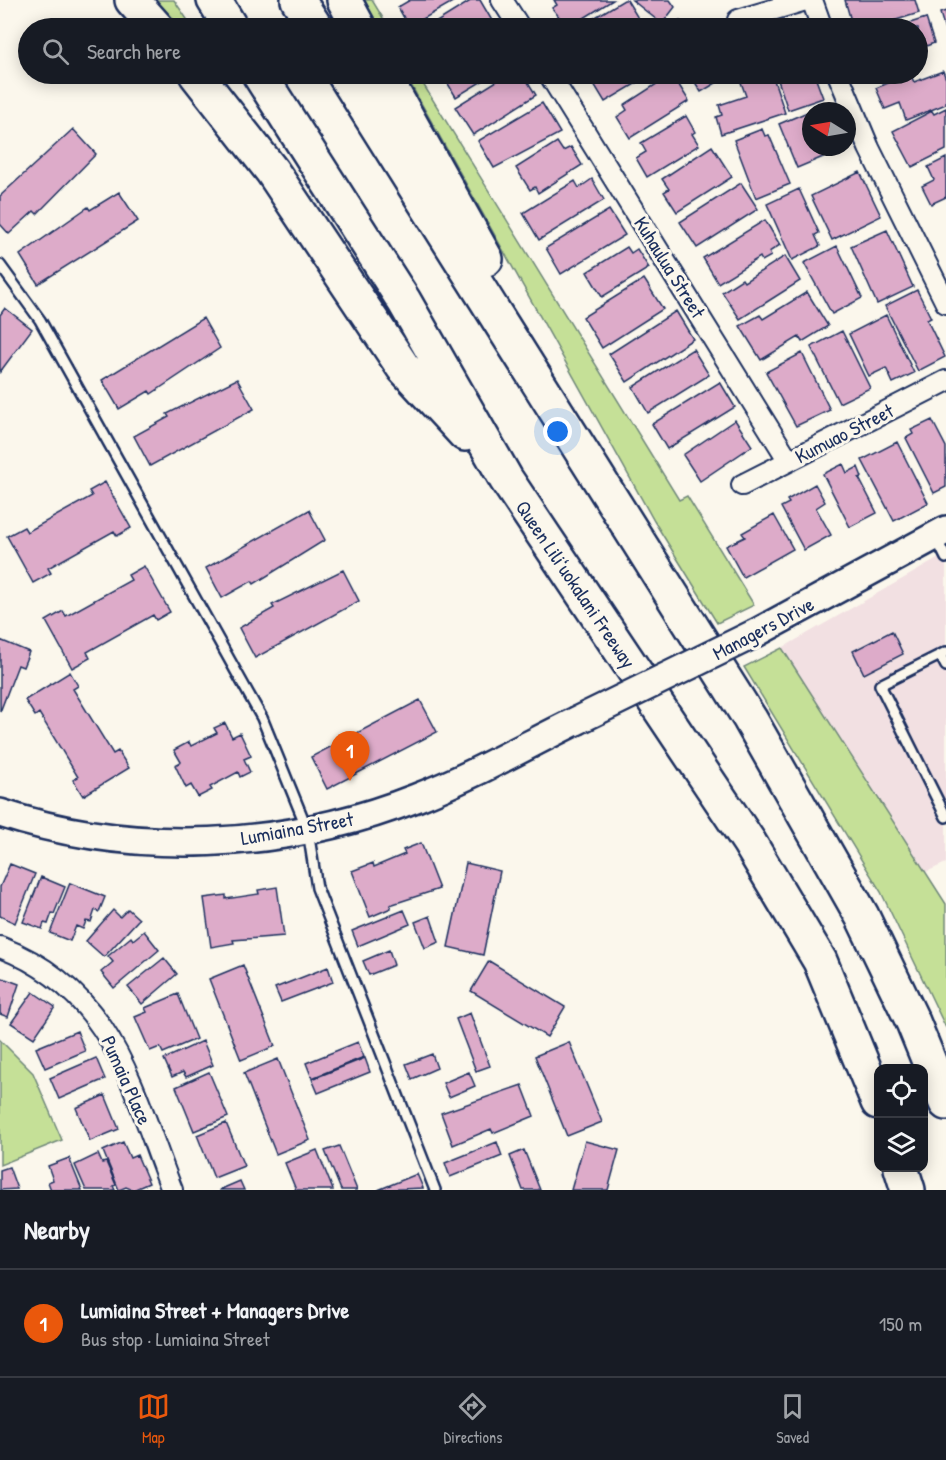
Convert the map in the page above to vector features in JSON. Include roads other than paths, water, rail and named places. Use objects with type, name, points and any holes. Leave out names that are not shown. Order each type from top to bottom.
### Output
[{"type":"highway","points":[[132,0],[148,18]]},
{"type":"highway","points":[[214,0],[225,18]]},
{"type":"highway","points":[[298,0],[310,18]]},
{"type":"highway","points":[[344,0],[354,18]]},
{"type":"highway","points":[[204,84],[272,171],[403,367],[506,479]]},
{"type":"highway","name":"Queen Liliʻuokalani Freeway","points":[[265,84],[404,301],[506,479],[750,842],[819,961],[874,1090]]},
{"type":"highway","points":[[350,84],[750,719],[861,916],[913,1022],[946,1103]]},
{"type":"highway","points":[[390,84],[506,294],[545,392]]},
{"type":"highway","points":[[903,1172],[908,1190]]},
{"type":"street","points":[[502,0],[514,18]]},
{"type":"street","points":[[745,18],[806,0]]},
{"type":"street","points":[[812,0],[818,18]]},
{"type":"street","name":"Kuhaulua Street","points":[[555,84],[789,461]]},
{"type":"street","points":[[842,84],[869,147],[946,303]]},
{"type":"street","name":"Kumuao Street","points":[[742,485],[946,381]]},
{"type":"street","name":"Managers Drive","points":[[566,726],[942,541]]},
{"type":"street","name":"Lumiaina Street","points":[[0,813],[28,822],[110,838],[166,842],[213,842],[308,831],[378,812],[468,775],[566,726]]},
{"type":"street","name":"Pumaia Place","points":[[0,947],[46,969],[69,987],[98,1018],[120,1057],[172,1190]]},
{"type":"lane","points":[[0,265],[40,320],[262,717],[308,831],[317,888],[435,1190]]},
{"type":"lane","points":[[946,666],[943,653],[880,685],[946,817]]},
{"type":"place","name":"Lumiaina Street + Managers Drive","points":[[350,781]]}]
